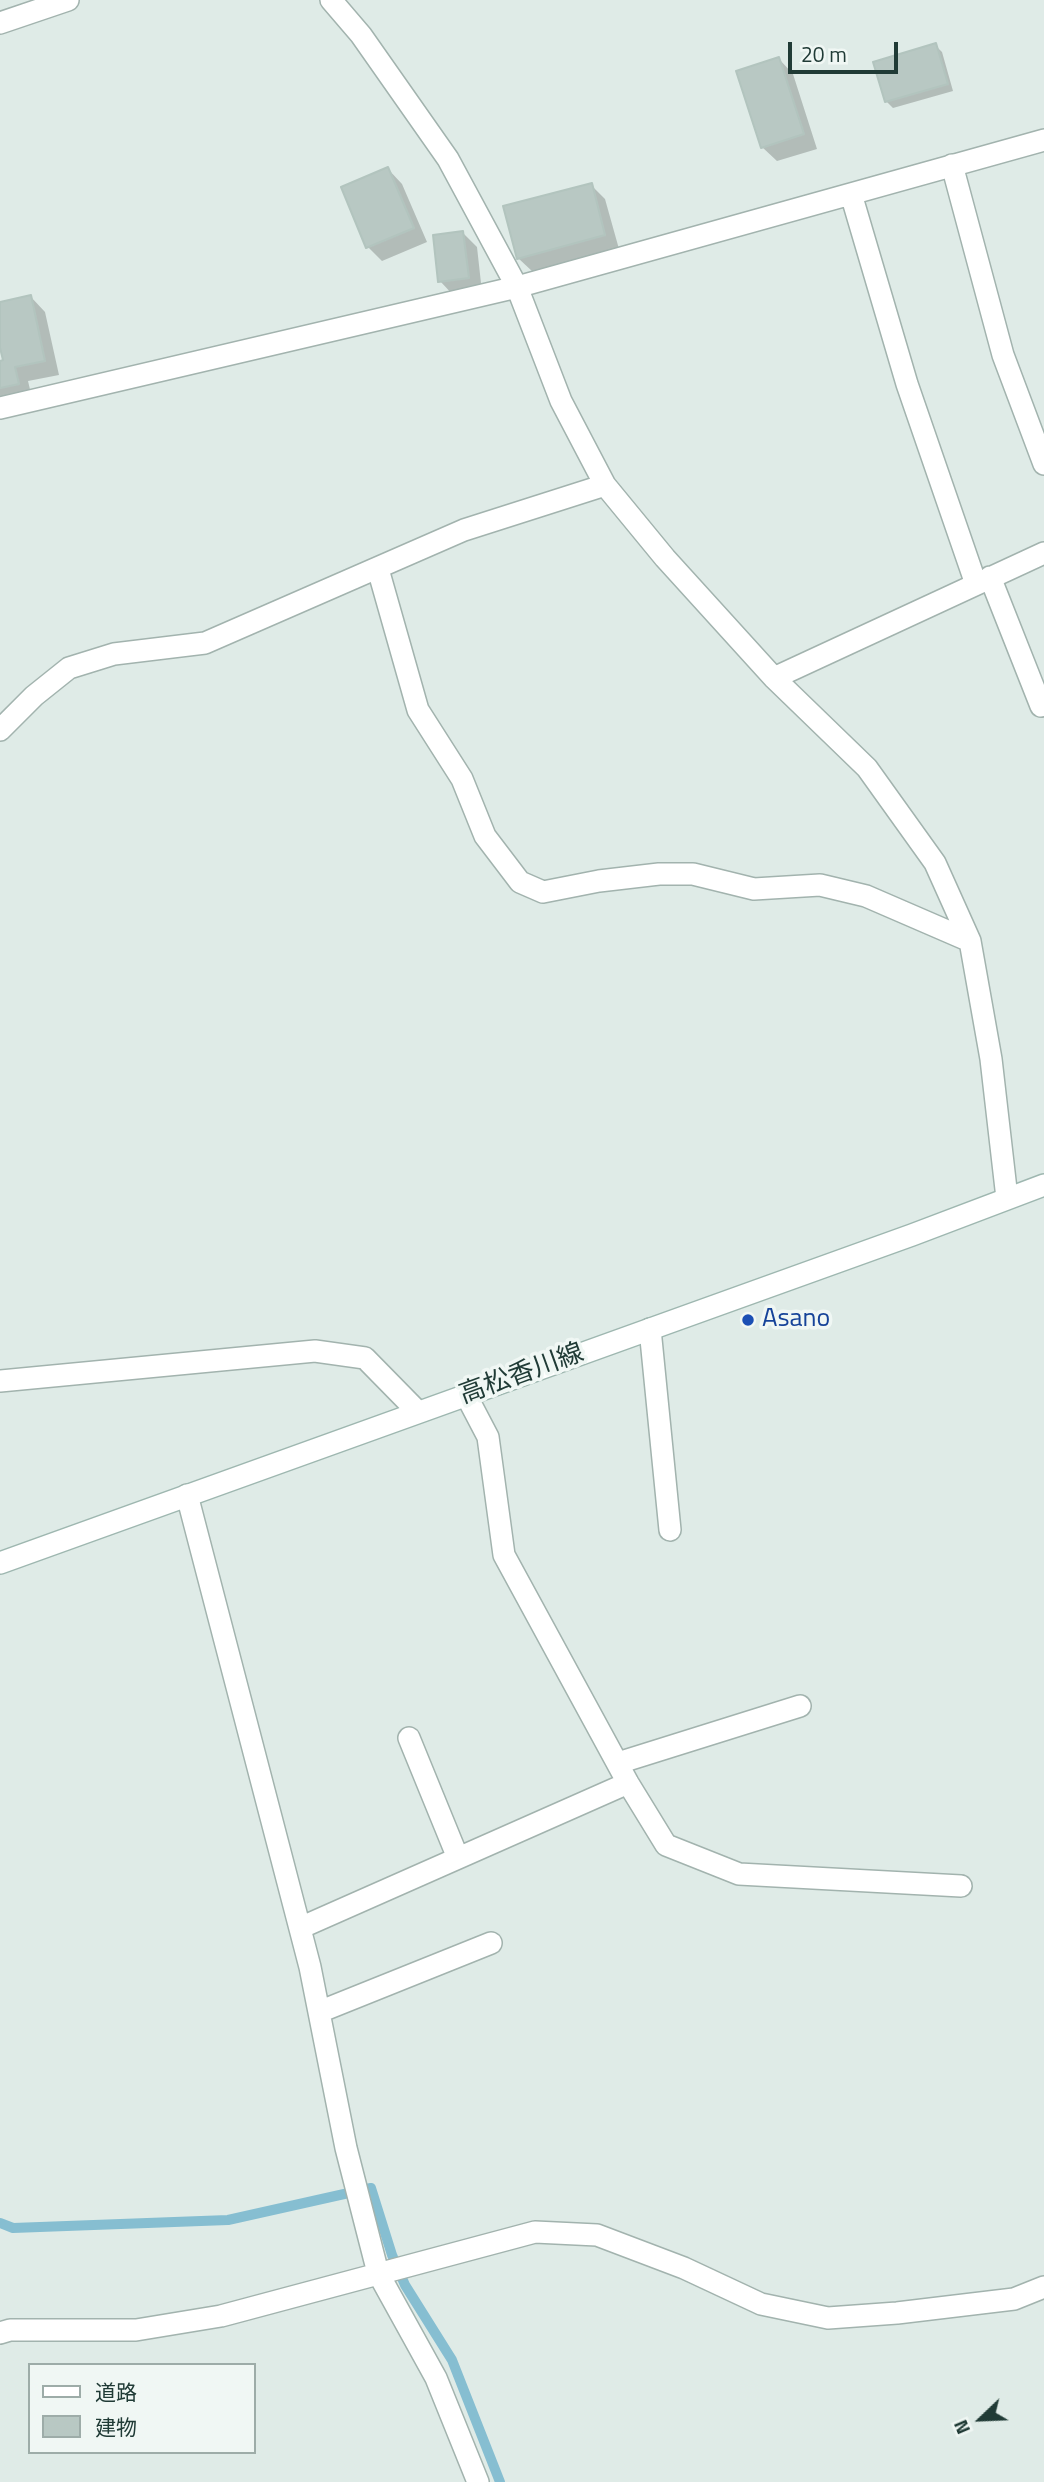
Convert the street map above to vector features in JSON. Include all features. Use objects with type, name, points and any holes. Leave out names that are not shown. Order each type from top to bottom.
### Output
[{"type":"street","points":[[0,23],[68,0]]},
{"type":"street","points":[[331,0],[361,35],[448,159],[517,287],[561,401],[605,485],[665,558],[774,678],[867,768],[935,863],[970,941],[990,1059],[1007,1198]]},
{"type":"street","points":[[0,408],[517,287],[1044,140]]},
{"type":"street","points":[[952,165],[1003,355],[1044,464]]},
{"type":"street","points":[[851,194],[907,384],[983,580],[1041,706]]},
{"type":"street","points":[[0,730],[34,695],[69,668],[114,654],[205,643],[464,530],[605,485]]},
{"type":"street","points":[[774,678],[1044,553]]},
{"type":"street","points":[[378,569],[418,710],[462,779],[485,836],[520,882],[544,892],[599,881],[659,874],[694,874],[754,889],[820,885],[866,895],[970,941]]},
{"type":"street","name":"高松香川線","points":[[0,1563],[1044,1185]]},
{"type":"street","points":[[650,1329],[670,1530]]},
{"type":"street","points":[[0,1381],[315,1352],[365,1358],[418,1412]]},
{"type":"street","points":[[466,1395],[488,1437],[505,1555],[628,1783],[666,1845],[739,1874],[961,1886]]},
{"type":"street","points":[[187,1495],[300,1928],[346,2148],[392,2271],[478,2482]]},
{"type":"street","points":[[618,1763],[800,1706]]},
{"type":"street","points":[[410,1738],[458,1858]]},
{"type":"street","points":[[300,1928],[628,1783]]},
{"type":"street","points":[[319,2012],[491,1942]]},
{"type":"street","points":[[0,2333],[10,2330],[136,2330],[221,2316],[535,2232],[597,2235],[684,2267],[761,2304],[828,2318],[1014,2299],[1044,2287]]},
{"type":"building","points":[[936,43],[948,84],[885,102],[873,62]]},
{"type":"building","points":[[779,57],[804,134],[761,148],[736,71]]},
{"type":"building","points":[[388,167],[414,228],[366,248],[341,187]]},
{"type":"building","points":[[592,183],[605,235],[517,259],[503,206]]},
{"type":"building","points":[[463,231],[469,278],[438,282],[433,235]]},
{"type":"building","points":[[31,295],[45,361],[15,367],[19,384],[0,388],[0,361],[3,360],[0,348],[0,302]]},
{"type":"waterway","points":[[0,2223],[13,2228],[228,2220],[371,2188],[392,2255],[405,2285],[452,2360],[500,2482]]},
{"type":"place","name":"Asano","points":[[748,1320]]}]
